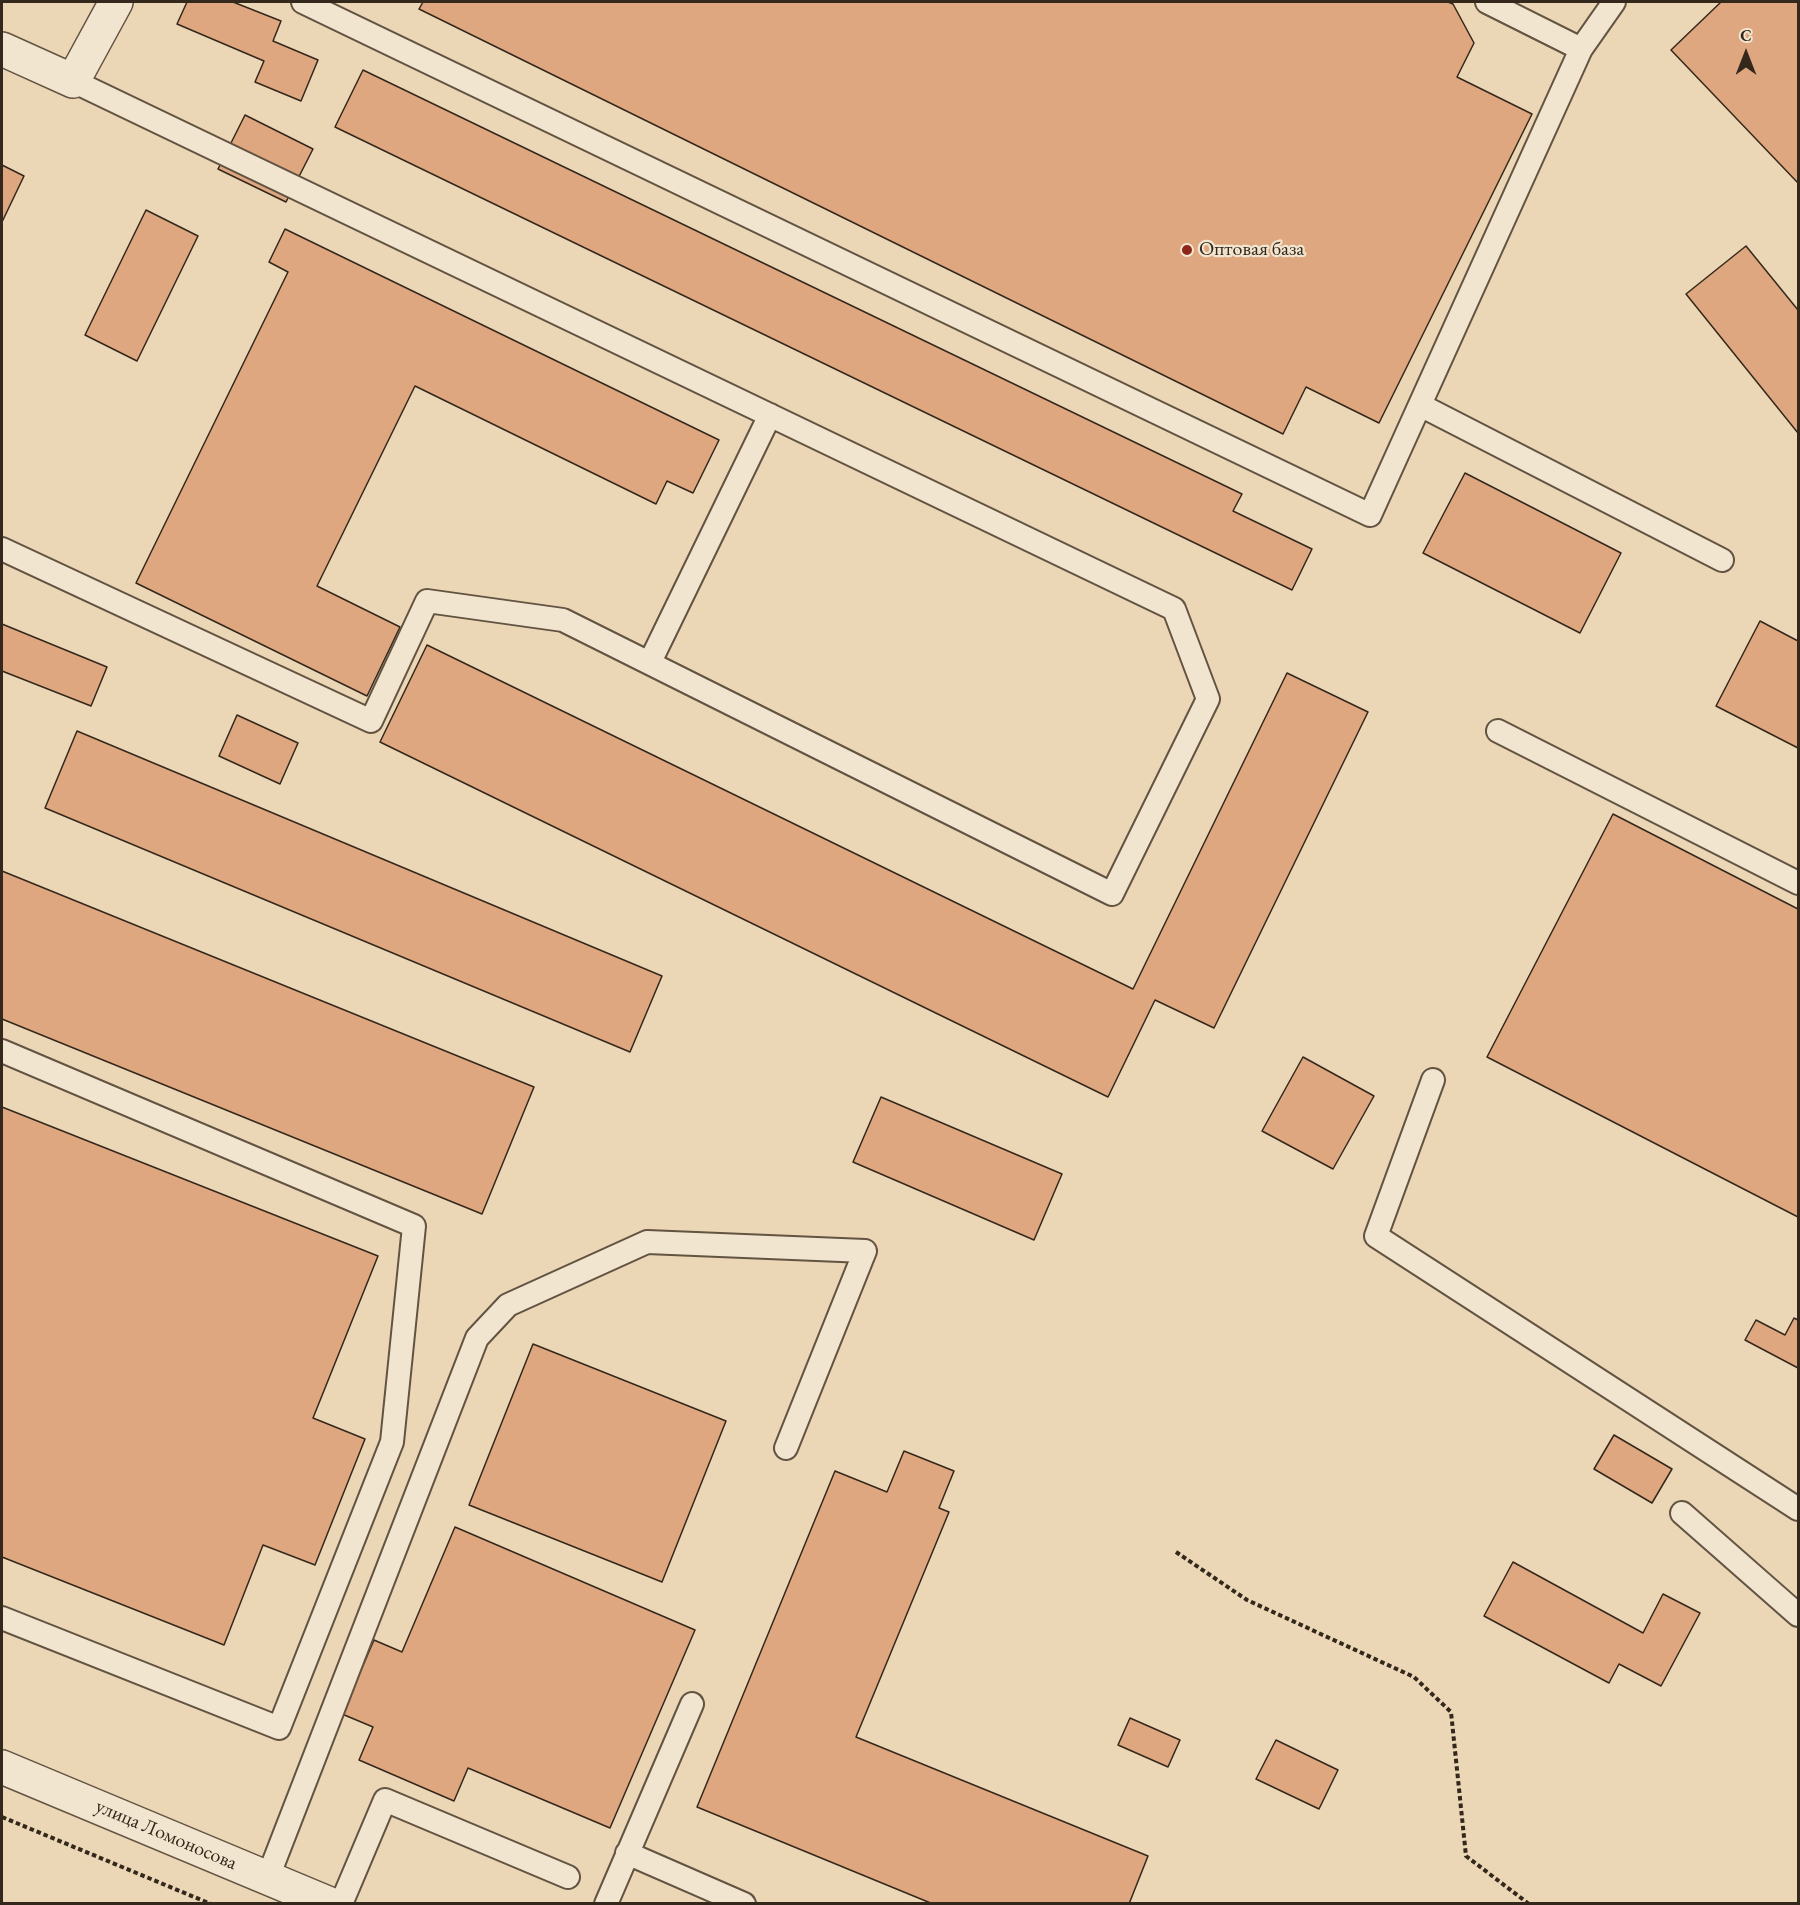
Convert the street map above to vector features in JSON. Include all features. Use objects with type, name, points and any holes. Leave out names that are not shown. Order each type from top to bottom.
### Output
[{"type":"street","points":[[2,49],[73,81],[116,2]]},
{"type":"street","name":"улица Ломоносова","points":[[2,1767],[330,1904]]},
{"type":"lane","points":[[1487,2],[1581,49]]},
{"type":"lane","points":[[310,3],[1370,515],[1581,49],[1614,2]]},
{"type":"lane","points":[[2,549],[371,721],[427,600],[563,620],[1112,894],[1208,699],[1174,609],[73,81]]},
{"type":"lane","points":[[1420,405],[1722,560]]},
{"type":"lane","points":[[650,662],[770,415]]},
{"type":"lane","points":[[1498,731],[1798,884]]},
{"type":"lane","points":[[2,1051],[414,1226],[392,1442],[279,1728],[2,1618]]},
{"type":"lane","points":[[1433,1080],[1376,1236],[1798,1509]]},
{"type":"lane","points":[[268,1878],[477,1338],[508,1305],[647,1242],[865,1251],[786,1448]]},
{"type":"lane","points":[[1682,1513],[1798,1615]]},
{"type":"lane","points":[[606,1904],[692,1704]]},
{"type":"lane","points":[[341,1904],[386,1800],[568,1878]]},
{"type":"lane","points":[[627,1853],[744,1904]]},
{"type":"path","points":[[1176,1552],[1247,1600],[1414,1677],[1451,1712],[1466,1856],[1529,1904]]},
{"type":"path","points":[[2,1817],[212,1904]]},
{"type":"building","points":[[187,2],[233,2],[281,21],[273,41],[318,60],[301,101],[255,82],[264,61],[177,24]]},
{"type":"building","name":"Оптовая база","points":[[423,2],[1448,2],[1453,4],[1474,43],[1457,77],[1532,114],[1379,423],[1306,387],[1283,434],[419,9]]},
{"type":"building","points":[[1721,2],[1798,2],[1798,183],[1671,50]]},
{"type":"building","points":[[363,70],[1242,494],[1233,511],[1312,549],[1292,590],[335,127]]},
{"type":"building","points":[[245,115],[313,149],[286,202],[218,169]]},
{"type":"building","points":[[2,165],[24,176],[2,222]]},
{"type":"building","points":[[146,210],[198,236],[137,361],[85,335]]},
{"type":"building","points":[[285,229],[719,440],[693,493],[667,481],[656,504],[415,386],[317,586],[400,627],[367,696],[136,583],[288,272],[269,262]]},
{"type":"building","points":[[1746,246],[1798,310],[1798,433],[1686,294]]},
{"type":"building","points":[[1465,473],[1621,553],[1580,633],[1423,553]]},
{"type":"building","points":[[1760,621],[1798,641],[1798,748],[1716,706]]},
{"type":"building","points":[[2,624],[107,667],[91,706],[2,671]]},
{"type":"building","points":[[427,645],[1133,989],[1287,673],[1368,712],[1214,1028],[1155,1000],[1108,1097],[380,742]]},
{"type":"building","points":[[237,715],[298,743],[280,784],[219,756]]},
{"type":"building","points":[[77,731],[662,976],[630,1052],[45,808]]},
{"type":"building","points":[[1613,814],[1798,909],[1798,1217],[1487,1057]]},
{"type":"building","points":[[2,871],[534,1087],[482,1214],[2,1019]]},
{"type":"building","points":[[1303,1057],[1374,1096],[1333,1169],[1262,1131]]},
{"type":"building","points":[[881,1097],[1062,1174],[1034,1240],[853,1162]]},
{"type":"building","points":[[2,1107],[378,1256],[313,1418],[365,1439],[315,1565],[263,1545],[224,1645],[2,1557]]},
{"type":"building","points":[[1794,1318],[1798,1320],[1798,1368],[1745,1340],[1756,1320],[1785,1335]]},
{"type":"building","points":[[533,1344],[726,1421],[662,1582],[469,1505]]},
{"type":"building","points":[[1614,1435],[1672,1469],[1652,1503],[1594,1469]]},
{"type":"building","points":[[904,1451],[954,1471],[939,1508],[949,1512],[856,1737],[1148,1856],[1129,1904],[933,1904],[697,1807],[835,1471],[887,1492]]},
{"type":"building","points":[[455,1527],[695,1630],[610,1828],[468,1768],[454,1801],[359,1760],[373,1727],[342,1714],[374,1640],[402,1652]]},
{"type":"building","points":[[1513,1562],[1643,1633],[1663,1594],[1700,1613],[1661,1686],[1619,1664],[1609,1683],[1484,1616]]},
{"type":"building","points":[[1130,1718],[1180,1740],[1168,1767],[1118,1745]]},
{"type":"building","points":[[1276,1740],[1338,1770],[1319,1809],[1256,1779]]},
{"type":"place","name":"Оптовая база","points":[[1187,250]]}]
